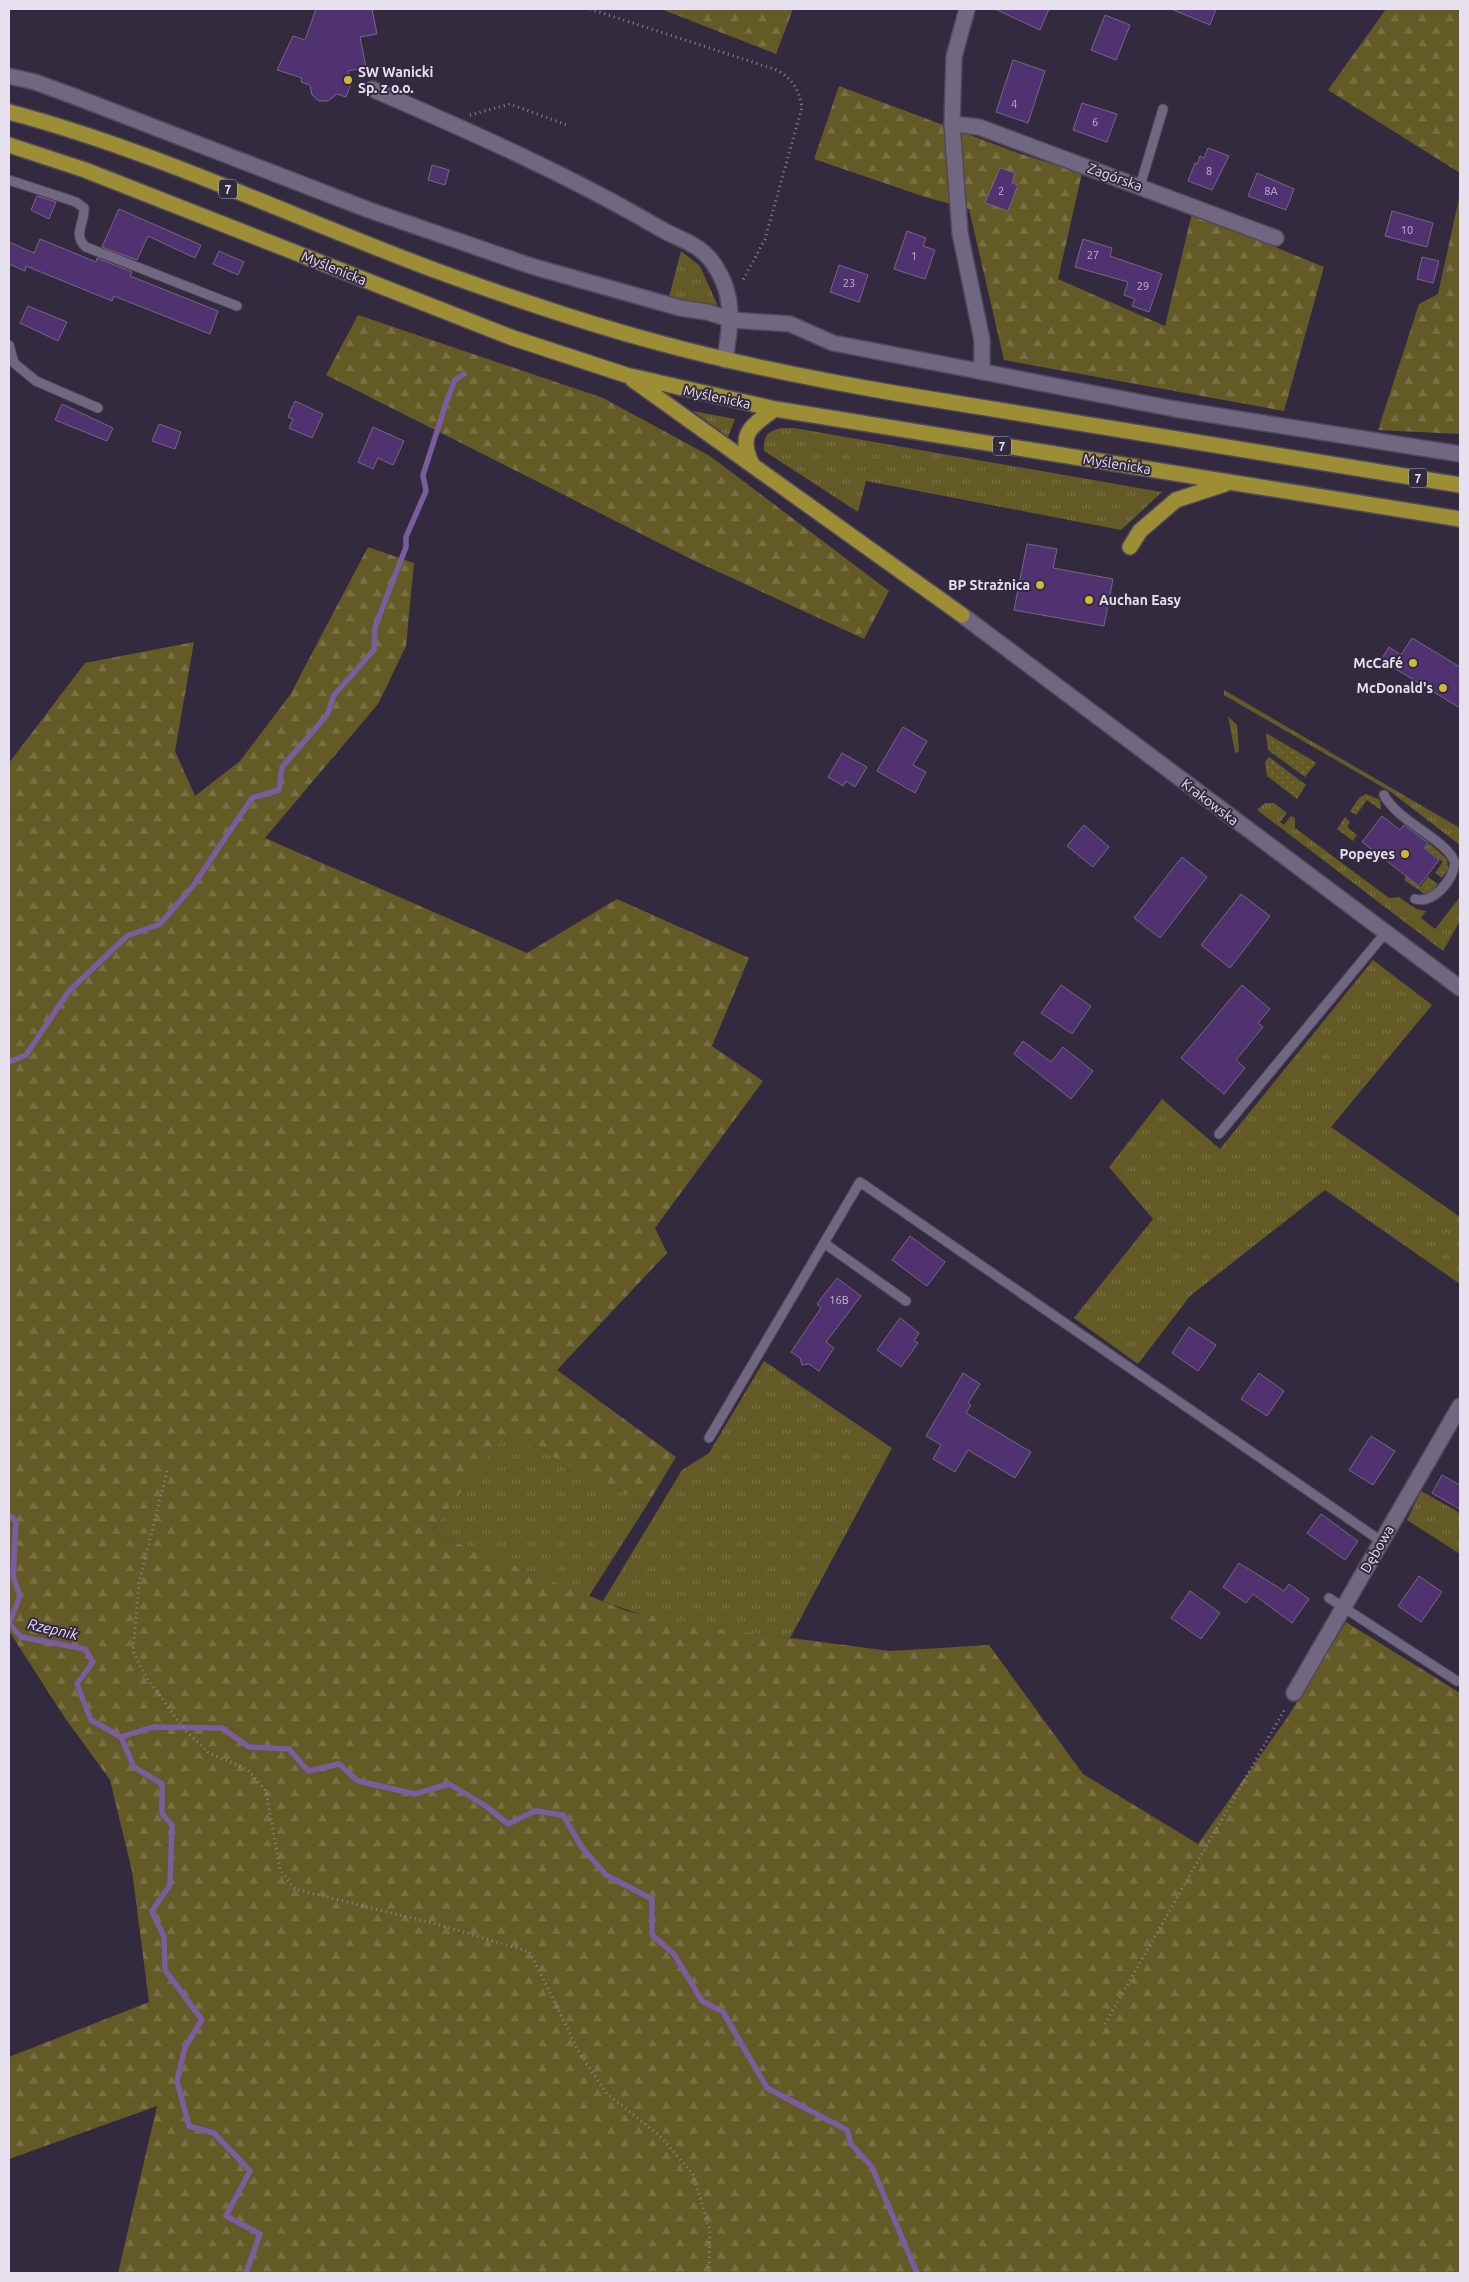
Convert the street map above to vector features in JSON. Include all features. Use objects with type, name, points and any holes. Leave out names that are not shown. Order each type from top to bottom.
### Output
[{"type":"highway","name":"7","points":[[9,112],[100,140],[435,270],[526,303],[634,336],[725,360],[816,380],[909,396],[1460,485]]},
{"type":"highway","name":"Myślenicka","points":[[9,145],[85,170],[513,338],[626,375],[776,409],[1460,520]]},
{"type":"highway","points":[[626,375],[962,615]]},
{"type":"highway","points":[[752,464],[746,451],[746,437],[757,423],[776,409]]},
{"type":"highway","points":[[1130,547],[1140,531],[1176,500],[1229,482]]},
{"type":"street","points":[[967,9],[954,57],[952,124],[960,233],[982,340],[982,372]]},
{"type":"street","points":[[9,76],[34,82],[76,97],[368,210],[531,266],[671,306],[732,320],[750,322],[779,321],[833,343],[1175,409],[1460,454]]},
{"type":"street","points":[[372,89],[446,121],[613,201],[667,233],[696,246],[716,269],[730,302],[732,320],[725,360]]},
{"type":"street","name":"Zagórska","points":[[952,124],[979,127],[1276,238]]},
{"type":"street","name":"Krakowska","points":[[962,615],[1460,988]]},
{"type":"street","name":"Dębowa","points":[[1294,1693],[1460,1406]]},
{"type":"lane","points":[[1140,186],[1163,109]]},
{"type":"lane","points":[[9,180],[76,202],[84,208],[85,216],[78,234],[81,242],[86,247],[237,306]]},
{"type":"lane","points":[[9,345],[14,363],[36,381],[98,408]]},
{"type":"lane","points":[[1384,795],[1394,811],[1447,851],[1455,863],[1454,870],[1434,898],[1421,901],[1414,899]]},
{"type":"lane","points":[[1219,1134],[1386,932]]},
{"type":"lane","points":[[709,1438],[860,1182],[1381,1541]]},
{"type":"lane","points":[[824,1243],[906,1301]]},
{"type":"lane","points":[[1328,1598],[1457,1682]]},
{"type":"path","points":[[590,9],[777,70],[787,76],[800,94],[802,107],[765,240],[730,302]]},
{"type":"path","points":[[446,121],[510,104],[567,125]]},
{"type":"path","points":[[167,1471],[139,1583],[133,1651],[146,1677],[185,1730],[209,1753],[247,1769],[266,1791],[280,1870],[295,1889],[440,1925],[530,1952],[580,2054],[607,2094],[658,2134],[692,2174],[710,2230],[709,2273]]},
{"type":"path","points":[[1105,2024],[1294,1693]]},
{"type":"green space","points":[[661,9],[793,9],[776,54]]},
{"type":"green space","points":[[1386,9],[1460,9],[1460,173],[1328,90]]},
{"type":"green space","points":[[839,86],[1021,154],[1082,173],[1058,279],[1165,326],[1192,213],[1324,267],[1284,411],[1004,360],[969,209],[925,197],[814,159]]},
{"type":"green space","points":[[1460,194],[1460,434],[1378,430],[1419,304],[1438,294]]},
{"type":"green space","points":[[681,251],[700,266],[717,304],[716,307],[692,304],[669,297]]},
{"type":"green space","points":[[358,315],[603,398],[710,456],[889,591],[864,639],[695,561],[326,375]]},
{"type":"green space","points":[[693,411],[735,419],[728,437]]},
{"type":"green space","points":[[781,428],[794,428],[1162,492],[1121,530],[866,481],[858,512],[764,451],[764,442],[767,435]]},
{"type":"green space","points":[[368,547],[414,563],[406,646],[378,704],[265,838],[527,953],[617,899],[749,958],[712,1046],[763,1081],[655,1228],[667,1253],[557,1370],[676,1457],[647,1505],[506,1433],[431,1532],[627,1611],[706,1627],[890,1651],[989,1645],[1083,1774],[1198,1844],[1287,1718],[1346,1622],[1460,1693],[1460,2273],[118,2273],[157,2106],[9,2159],[9,2057],[149,2002],[132,1871],[110,1780],[65,1718],[9,1631],[9,763],[85,663],[194,642],[175,751],[195,796],[240,761],[290,695]]},
{"type":"green space","points":[[1224,690],[1460,828],[1460,845],[1391,792],[1224,695]]},
{"type":"green space","points":[[1228,716],[1237,725],[1239,751],[1237,753],[1235,752]]},
{"type":"green space","points":[[1266,733],[1316,763],[1305,777],[1268,750]]},
{"type":"green space","points":[[1269,757],[1306,785],[1297,799],[1267,776],[1265,762]]},
{"type":"green space","points":[[1366,794],[1380,800],[1381,810],[1367,800],[1356,815],[1350,811],[1360,797]]},
{"type":"green space","points":[[1265,803],[1274,803],[1287,813],[1280,822],[1284,825],[1291,816],[1295,818],[1295,828],[1389,898],[1399,897],[1416,909],[1426,911],[1421,918],[1435,929],[1460,897],[1460,921],[1443,951],[1257,810]]},
{"type":"green space","points":[[1345,817],[1350,822],[1347,827],[1357,835],[1353,841],[1337,829]]},
{"type":"green space","points":[[1429,843],[1447,859],[1448,869],[1442,878],[1435,873],[1443,862],[1425,848]]},
{"type":"green space","points":[[1406,876],[1420,887],[1428,877],[1438,884],[1433,890],[1425,894],[1404,880]]},
{"type":"green space","points":[[1373,960],[1432,1005],[1331,1127],[1460,1217],[1460,1284],[1325,1190],[1190,1296],[1138,1364],[1074,1318],[1153,1219],[1109,1167],[1162,1099],[1220,1149]]},
{"type":"green space","points":[[764,1361],[892,1448],[790,1638],[671,1621],[648,1616],[603,1601],[682,1470],[709,1453]]},
{"type":"green space","points":[[506,1432],[647,1505],[589,1596],[431,1532]]},
{"type":"green space","points":[[1421,1491],[1460,1513],[1460,1554],[1407,1520]]},
{"type":"building","points":[[316,9],[372,9],[377,34],[360,37],[366,67],[348,71],[351,84],[346,97],[337,94],[328,101],[319,101],[312,95],[310,85],[301,82],[302,78],[277,70],[293,36],[305,40]]},
{"type":"building","points":[[995,9],[1049,9],[1040,30]]},
{"type":"building","points":[[1171,9],[1216,9],[1210,25]]},
{"type":"building","points":[[1105,15],[1130,25],[1116,60],[1091,50]]},
{"type":"building","points":[[1013,60],[1045,71],[1028,123],[996,112]]},
{"type":"building","points":[[1082,103],[1117,114],[1107,142],[1073,130]]},
{"type":"building","points":[[1208,148],[1229,156],[1212,190],[1188,181],[1195,163],[1197,164],[1200,156],[1204,158]]},
{"type":"building","points":[[432,165],[449,170],[445,185],[428,180]]},
{"type":"building","points":[[1000,168],[1015,173],[1012,183],[1018,185],[1008,211],[985,203]]},
{"type":"building","points":[[1257,173],[1294,189],[1286,210],[1248,196]]},
{"type":"building","points":[[37,196],[56,202],[49,219],[31,210]]},
{"type":"building","points":[[119,209],[201,245],[195,258],[148,236],[137,260],[102,247]]},
{"type":"building","points":[[1392,211],[1433,223],[1427,247],[1385,236]]},
{"type":"building","points":[[907,231],[926,238],[923,246],[935,250],[925,279],[894,269]]},
{"type":"building","points":[[40,239],[96,262],[97,258],[132,272],[130,276],[218,311],[210,334],[114,296],[112,301],[26,266],[25,271],[9,264],[9,242],[34,253]]},
{"type":"building","points":[[1083,239],[1112,248],[1110,256],[1162,274],[1149,312],[1132,306],[1135,299],[1124,295],[1128,282],[1075,267]]},
{"type":"building","points":[[219,251],[244,262],[238,275],[213,264]]},
{"type":"building","points":[[1422,257],[1439,261],[1433,283],[1417,279]]},
{"type":"building","points":[[839,265],[868,275],[859,302],[830,292]]},
{"type":"building","points":[[28,306],[67,322],[58,341],[20,323]]},
{"type":"building","points":[[295,401],[323,414],[312,438],[289,428],[293,419],[288,417]]},
{"type":"building","points":[[62,404],[113,428],[107,441],[55,420]]},
{"type":"building","points":[[159,424],[181,432],[175,449],[152,441]]},
{"type":"building","points":[[373,427],[404,441],[393,465],[378,458],[373,469],[358,462]]},
{"type":"building","points":[[1027,544],[1057,549],[1053,568],[1113,579],[1104,626],[1014,610]]},
{"type":"building","name":"McDonald's","points":[[1412,638],[1460,667],[1460,708],[1381,660],[1389,647],[1401,655]]},
{"type":"building","points":[[903,727],[927,741],[913,765],[926,772],[915,793],[877,771]]},
{"type":"building","points":[[842,753],[867,767],[855,787],[846,781],[843,786],[828,777]]},
{"type":"building","name":"Popeyes","points":[[1382,816],[1400,830],[1404,825],[1427,842],[1424,848],[1439,860],[1419,886],[1362,842]]},
{"type":"building","points":[[1084,825],[1109,847],[1093,867],[1067,846]]},
{"type":"building","points":[[1182,857],[1207,877],[1160,938],[1134,918]]},
{"type":"building","points":[[1241,894],[1270,916],[1230,968],[1201,945]]},
{"type":"building","points":[[1061,985],[1091,1006],[1072,1034],[1041,1013]]},
{"type":"building","points":[[1242,985],[1270,1009],[1258,1023],[1263,1027],[1236,1060],[1245,1068],[1224,1094],[1181,1058]]},
{"type":"building","points":[[1023,1041],[1051,1062],[1063,1047],[1093,1071],[1071,1099],[1014,1054]]},
{"type":"building","points":[[910,1236],[945,1262],[927,1286],[892,1260]]},
{"type":"building","points":[[837,1278],[861,1296],[826,1342],[834,1348],[819,1371],[809,1364],[802,1365],[800,1358],[791,1352],[821,1308],[817,1304]]},
{"type":"building","points":[[900,1318],[919,1333],[914,1341],[918,1343],[901,1367],[877,1350]]},
{"type":"building","points":[[1189,1327],[1216,1345],[1198,1371],[1172,1353]]},
{"type":"building","points":[[963,1373],[980,1384],[968,1403],[971,1405],[966,1413],[1031,1452],[1015,1478],[968,1450],[955,1472],[933,1459],[941,1445],[926,1436]]},
{"type":"building","points":[[1259,1373],[1284,1391],[1267,1416],[1241,1399]]},
{"type":"building","points":[[1371,1436],[1395,1451],[1373,1485],[1349,1470]]},
{"type":"building","points":[[1442,1475],[1460,1485],[1460,1509],[1432,1493]]},
{"type":"building","points":[[1321,1514],[1358,1541],[1345,1560],[1307,1533]]},
{"type":"building","points":[[1239,1563],[1284,1591],[1289,1584],[1309,1599],[1292,1623],[1253,1594],[1246,1603],[1223,1587]]},
{"type":"building","points":[[1419,1576],[1442,1592],[1421,1622],[1398,1606]]},
{"type":"building","points":[[1190,1591],[1220,1613],[1201,1639],[1171,1618]]},
{"type":"waterway","points":[[9,1062],[26,1055],[69,991],[127,936],[160,924],[193,886],[252,798],[279,790],[282,767],[327,715],[334,695],[374,650],[375,627],[406,547],[406,537],[426,491],[423,475],[447,400],[455,380],[464,374]]},
{"type":"waterway","name":"Rzepnik","points":[[9,1515],[16,1521],[13,1576],[20,1596],[9,1623]]},
{"type":"waterway","name":"Rzepnik","points":[[9,1623],[21,1637],[85,1649],[93,1662],[77,1684],[91,1720],[121,1737],[134,1767],[162,1784],[162,1814],[172,1825],[170,1885],[152,1911],[164,1937],[165,1970],[202,2020],[185,2047],[177,2081],[189,2126],[214,2133],[250,2171],[226,2216],[260,2234],[246,2273]]},
{"type":"waterway","points":[[121,1737],[153,1727],[222,1728],[249,1747],[289,1749],[308,1771],[339,1764],[358,1781],[415,1794],[449,1784],[486,1806],[508,1824],[535,1811],[563,1815],[581,1846],[606,1875],[652,1899],[652,1935],[674,1954],[702,2001],[723,2012],[767,2088],[847,2130],[851,2144],[872,2167],[917,2273]]},
{"type":"place","name":"SW Wanicki Sp. z o.o.","points":[[348,80]]},
{"type":"place","name":"BP Strażnica","points":[[1040,585]]},
{"type":"place","name":"Auchan Easy","points":[[1089,600]]},
{"type":"place","name":"McCafé","points":[[1413,663]]},
{"type":"place","name":"McDonald's","points":[[1443,688]]},
{"type":"place","name":"Popeyes","points":[[1405,854]]}]
